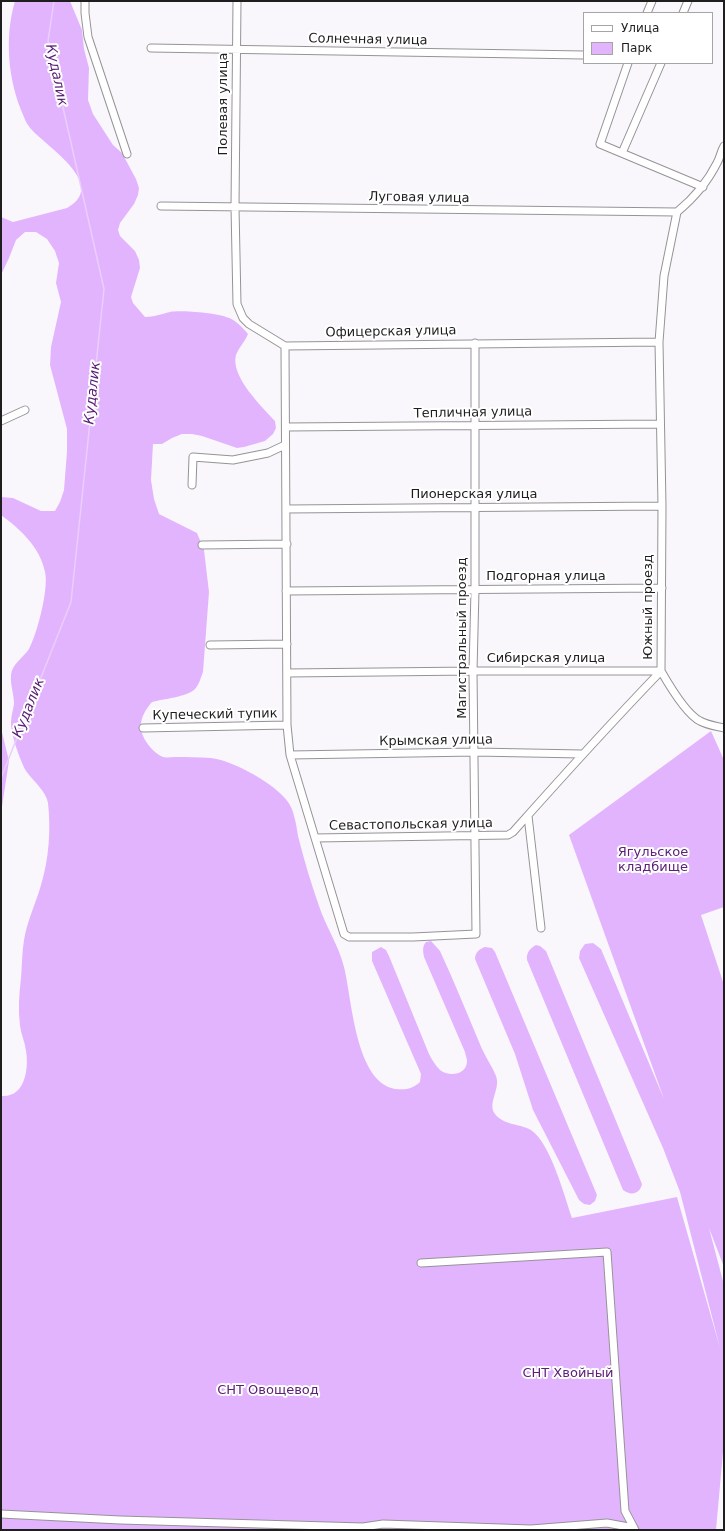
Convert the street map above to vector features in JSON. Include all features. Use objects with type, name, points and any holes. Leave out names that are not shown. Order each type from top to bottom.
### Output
[{"type":"street","points":[[85,1],[88,37],[127,154]]},
{"type":"street","name":"Полевая улица","points":[[236,207],[237,1]]},
{"type":"street","points":[[647,12],[652,1]]},
{"type":"street","points":[[683,12],[688,1]]},
{"type":"street","name":"Солнечная улица","points":[[151,48],[583,55]]},
{"type":"street","points":[[628,64],[600,144],[703,187]]},
{"type":"street","points":[[622,153],[661,64]]},
{"type":"street","points":[[677,212],[692,201],[703,187],[717,163],[724,146]]},
{"type":"street","name":"Луговая улица","points":[[161,206],[677,212]]},
{"type":"street","points":[[236,207],[237,304],[243,318],[249,324],[285,346],[286,591],[288,673],[287,725],[290,755],[315,838]]},
{"type":"street","name":"Южный проезд","points":[[508,835],[513,832],[528,816],[582,754],[661,671],[662,506],[659,342],[664,276],[677,212]]},
{"type":"street","name":"Офицерская улица","points":[[285,346],[659,342]]},
{"type":"street","name":"Магистральный проезд","points":[[315,838],[345,935],[356,937],[413,937],[476,934],[473,671],[475,590],[475,343]]},
{"type":"street","points":[[1,421],[26,410]]},
{"type":"street","name":"Тепличная улица","points":[[286,427],[660,424]]},
{"type":"street","points":[[192,485],[193,457],[233,460],[268,452],[285,445]]},
{"type":"street","name":"Пионерская улица","points":[[286,509],[662,506]]},
{"type":"street","points":[[202,545],[287,544]]},
{"type":"street","name":"Подгорная улица","points":[[286,591],[662,588]]},
{"type":"street","points":[[210,645],[287,644]]},
{"type":"street","points":[[661,671],[675,694],[694,717],[699,721],[724,728]]},
{"type":"street","name":"Сибирская улица","points":[[288,673],[661,671]]},
{"type":"street","name":"Купеческий тупик","points":[[143,728],[287,725]]},
{"type":"street","name":"Крымская улица","points":[[290,755],[475,752],[582,754]]},
{"type":"street","points":[[528,816],[541,928]]},
{"type":"street","name":"Севастопольская улица","points":[[315,838],[508,835]]},
{"type":"street","points":[[421,1263],[607,1252],[625,1511],[634,1529]]},
{"type":"street","points":[[1,1514],[120,1520],[363,1527],[383,1524],[531,1529],[608,1523],[634,1529]]},
{"type":"green space","points":[[15,1],[70,1],[82,30],[84,49],[89,68],[88,100],[93,114],[113,145],[122,153],[136,179],[139,188],[134,204],[120,223],[118,230],[120,236],[135,251],[139,260],[140,268],[131,297],[133,303],[145,317],[175,311],[198,312],[229,318],[238,324],[248,334],[236,355],[235,363],[238,372],[248,391],[275,421],[276,428],[273,434],[265,441],[244,447],[237,448],[192,434],[182,434],[162,444],[153,444],[151,480],[154,499],[159,514],[197,533],[204,550],[209,592],[203,672],[199,683],[191,692],[152,702],[144,714],[141,725],[141,731],[146,742],[163,757],[211,758],[230,763],[264,781],[282,795],[289,804],[293,812],[298,836],[316,897],[342,959],[353,1017],[363,1055],[371,1071],[382,1083],[395,1089],[409,1088],[420,1082],[421,1074],[372,961],[372,952],[381,947],[386,950],[389,956],[429,1054],[436,1065],[440,1070],[448,1074],[461,1072],[466,1066],[467,1060],[465,1052],[424,957],[424,946],[426,942],[431,941],[440,951],[482,1049],[496,1076],[497,1086],[492,1105],[495,1114],[498,1118],[507,1122],[531,1130],[545,1146],[561,1184],[572,1218],[677,1197],[720,1348],[680,1192],[663,1148],[579,958],[580,951],[585,944],[593,943],[601,949],[664,1099],[569,835],[711,731],[724,760],[724,907],[701,915],[724,985],[724,1267],[709,1228],[724,1285],[724,1441],[716,1530],[1,1530],[1,1096],[9,1095],[15,1092],[24,1081],[26,1074],[27,1058],[19,1014],[23,949],[27,926],[44,875],[49,844],[49,823],[48,803],[45,794],[26,771],[14,741],[11,728],[14,704],[11,675],[13,668],[29,649],[35,633],[44,600],[46,580],[45,572],[39,555],[28,539],[1,515],[1,497],[13,498],[41,511],[55,511],[64,490],[67,429],[50,365],[51,347],[61,302],[56,283],[59,263],[55,251],[47,239],[36,232],[25,232],[16,240],[1,275],[1,217],[13,222],[67,208],[78,199],[81,188],[78,178],[71,167],[30,127],[25,120],[14,89],[9,60],[9,45]]},
{"type":"green space","points":[[1,728],[9,761],[1,813]]},
{"type":"green space","points":[[536,945],[540,946],[546,951],[642,1184],[639,1190],[635,1193],[629,1193],[623,1190],[527,960],[529,951]]},
{"type":"green space","points":[[485,947],[492,948],[495,952],[597,1195],[595,1201],[590,1205],[584,1204],[579,1200],[533,1110],[515,1054],[475,959],[478,952]]},
{"type":"waterway","name":"Кудалик","points":[[1,778],[71,602],[104,289],[48,41],[54,1]]},
{"type":"park label","name":"Ягульское кладбище","points":[[653,860]]},
{"type":"park label","name":"СНТ Хвойный","points":[[568,1374]]},
{"type":"park label","name":"СНТ Овощевод","points":[[268,1391]]}]
